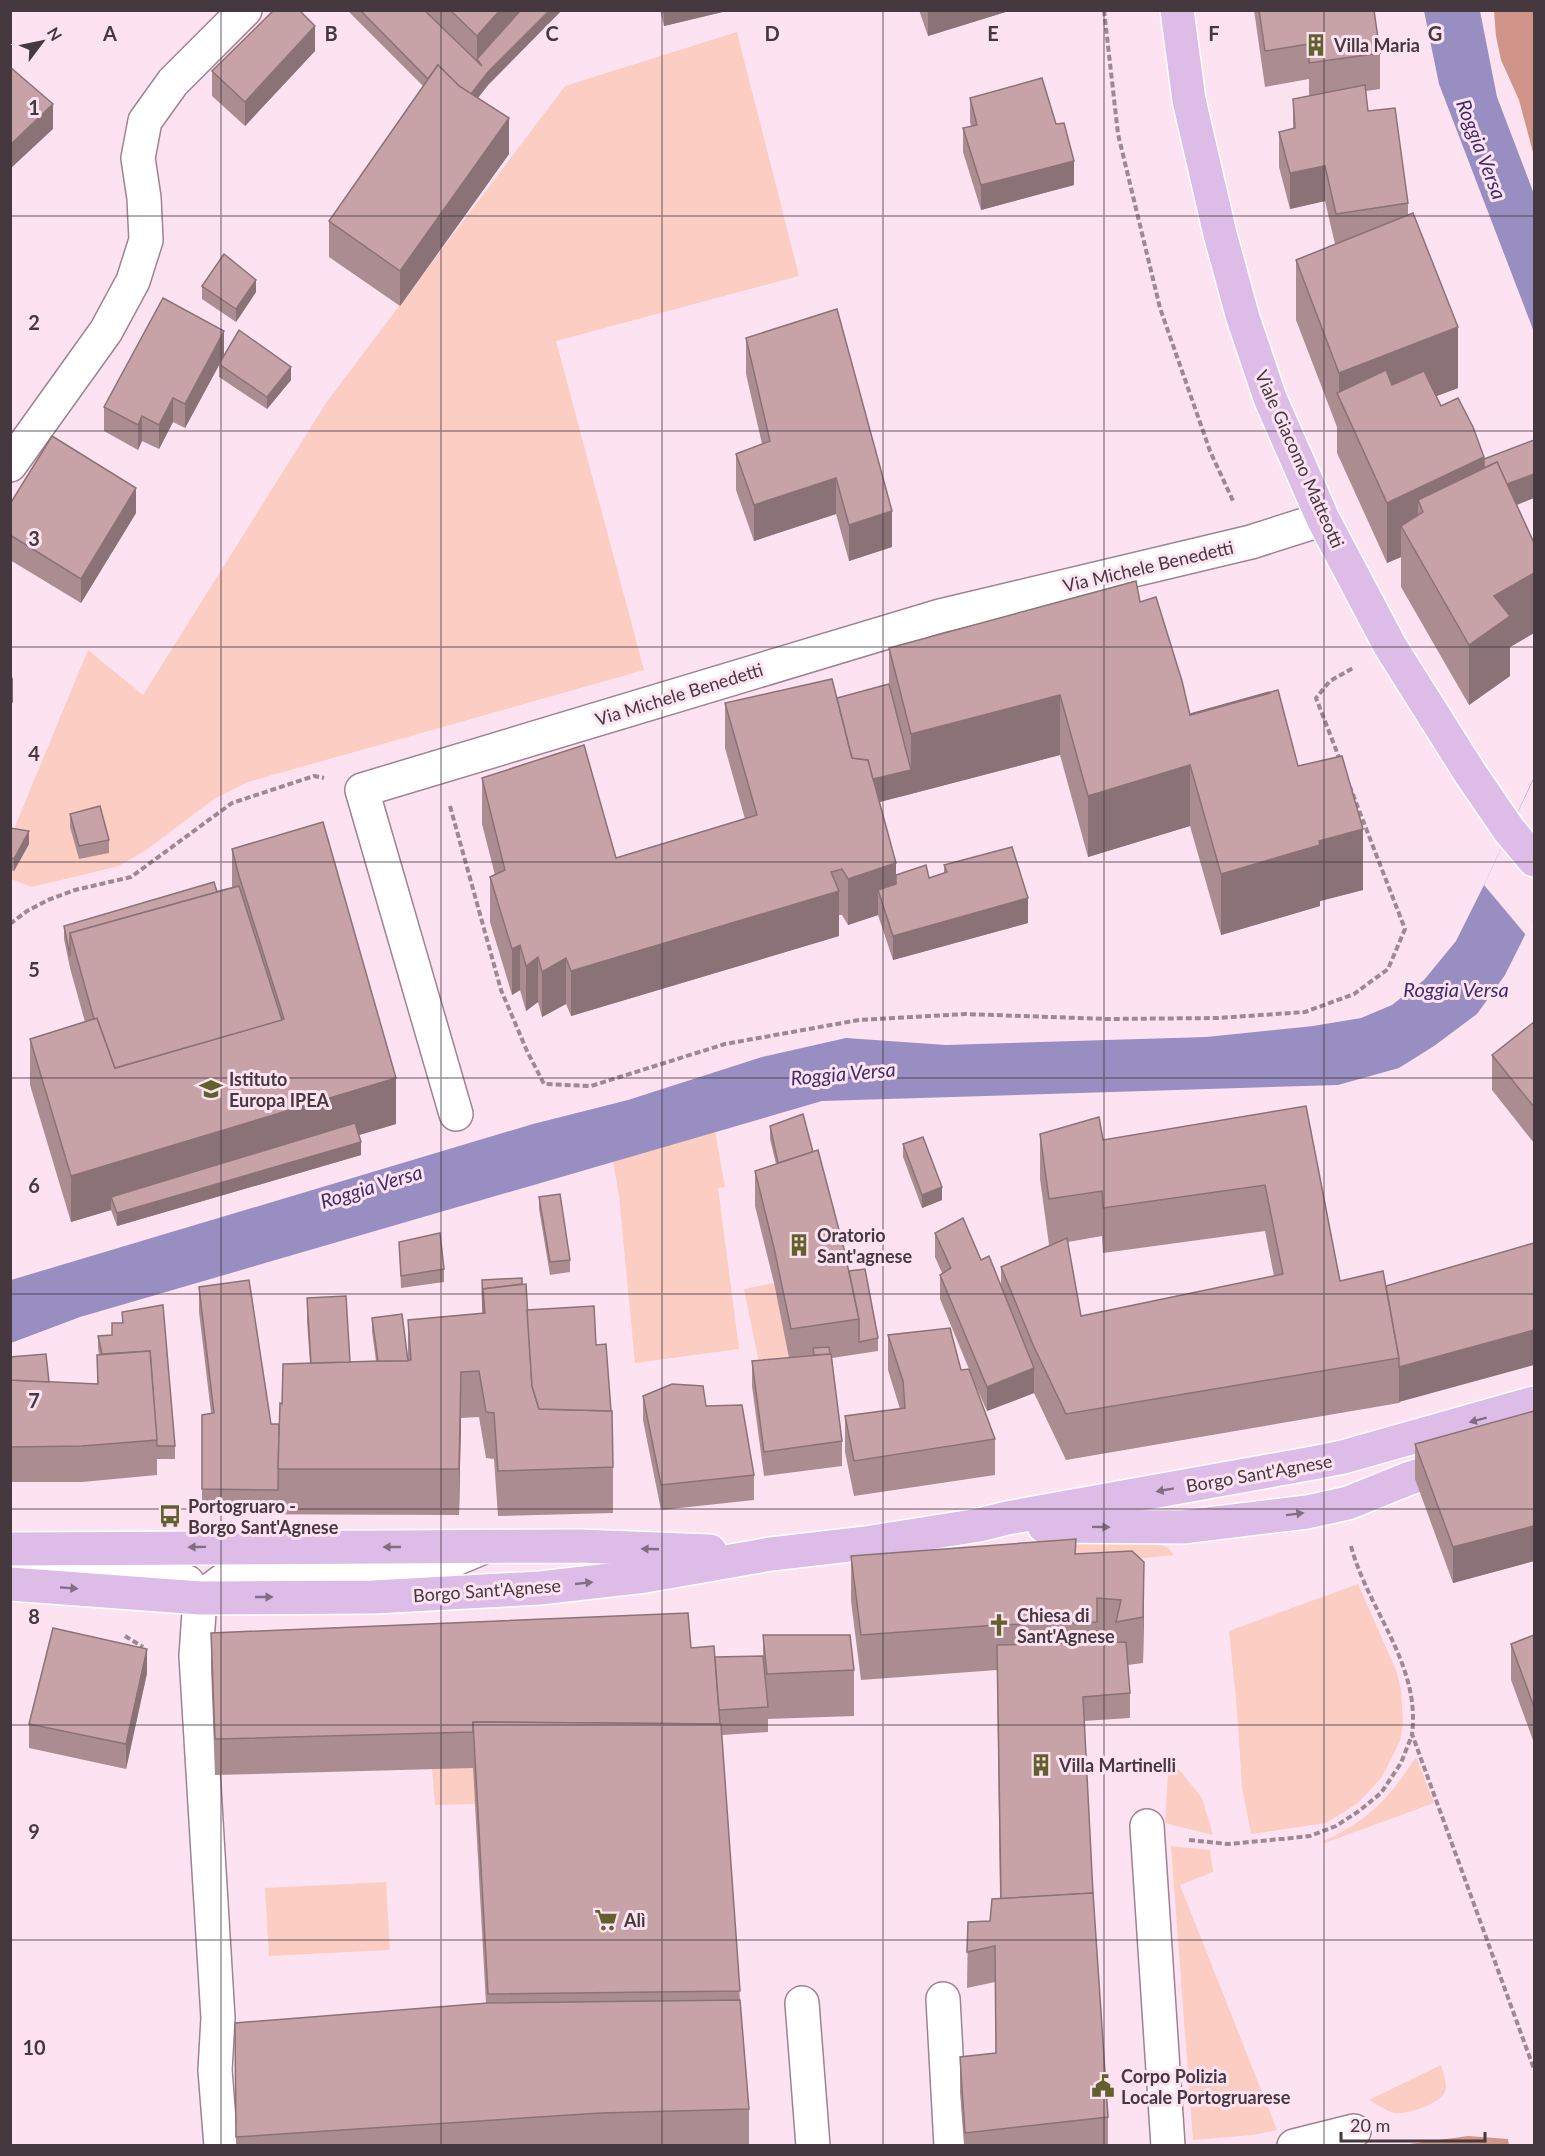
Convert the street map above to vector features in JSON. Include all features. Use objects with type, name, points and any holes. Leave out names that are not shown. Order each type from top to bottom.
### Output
[{"type":"main road","name":"Viale Giacomo Matteotti","points":[[1177,10],[1189,100],[1220,234],[1243,318],[1270,398],[1323,519],[1390,646],[1439,727],[1509,830],[1534,860]]},
{"type":"main road","name":"Borgo Sant'Agnese","points":[[10,1584],[200,1598],[374,1597],[540,1587],[645,1576],[771,1554],[979,1526],[1007,1518],[1343,1457],[1534,1403]]},
{"type":"main road","name":"Borgo Sant'Agnese","points":[[979,1526],[1184,1527],[1307,1512],[1348,1503],[1410,1478],[1534,1441]]},
{"type":"main road","name":"Borgo Sant'Agnese","points":[[13,1549],[579,1546],[771,1554]]},
{"type":"street","points":[[10,465],[106,331],[133,281],[146,240],[144,198],[138,158],[145,121],[172,82],[245,10]]},
{"type":"street","name":"Via Michele Benedetti","points":[[362,790],[940,616],[1251,542],[1323,519]]},
{"type":"street","points":[[362,790],[456,1114]]},
{"type":"street","name":"Borgo Sant'Agnese","points":[[13,1549],[68,1567],[157,1571],[186,1582],[200,1598],[232,1574],[263,1568],[294,1572],[399,1573],[453,1560],[485,1547]]},
{"type":"street","points":[[200,1598],[196,1656],[218,2018],[215,2070],[221,2145]]},
{"type":"street","points":[[1147,1831],[1168,2145]]},
{"type":"street","points":[[943,1999],[951,2145]]},
{"type":"street","points":[[802,2003],[813,2145]]},
{"type":"street","points":[[1294,2145],[1354,2132]]},
{"type":"path","points":[[1104,10],[1118,134],[1160,308],[1210,452],[1251,542]]},
{"type":"path","points":[[1343,770],[1316,698],[1330,681],[1390,646]]},
{"type":"path","points":[[439,766],[501,990],[527,1051],[544,1084],[591,1086],[725,1044],[859,1020],[965,1014],[1108,1019],[1218,1018],[1305,1012],[1354,994],[1388,969],[1406,929],[1347,780]]},
{"type":"path","points":[[10,924],[27,911],[48,900],[75,890],[131,877],[232,803],[314,776],[343,780],[362,790]]},
{"type":"path","points":[[1147,1831],[1228,1844],[1310,1836],[1324,1832],[1359,1811],[1381,1793],[1401,1763],[1412,1734],[1413,1700],[1404,1667],[1353,1553],[1349,1537]]},
{"type":"path","points":[[1412,1734],[1534,2069]]},
{"type":"shaded area","points":[[1494,11],[1534,11],[1534,156],[1519,100],[1501,60]]},
{"type":"shaded area","points":[[737,32],[799,276],[556,341],[644,670],[248,782],[214,799],[146,850],[119,866],[32,887],[11,879],[11,836],[88,650],[143,695],[326,403],[565,86]]},
{"type":"shaded area","points":[[715,1131],[725,1187],[718,1188],[739,1349],[635,1363],[619,1196],[613,1161]]},
{"type":"shaded area","points":[[774,1283],[789,1357],[759,1363],[744,1289]]},
{"type":"shaded area","points":[[1149,1542],[1167,1547],[1174,1555],[882,1583],[1061,1544]]},
{"type":"shaded area","points":[[1358,1584],[1396,1670],[1401,1689],[1403,1724],[1400,1741],[1382,1777],[1358,1803],[1326,1823],[1251,1834],[1242,1787],[1229,1631]]},
{"type":"shaded area","points":[[1169,1757],[1202,1798],[1213,1835],[1165,1823]]},
{"type":"shaded area","points":[[1416,1757],[1434,1803],[1325,1843],[1323,1841],[1339,1834],[1377,1807]]},
{"type":"shaded area","points":[[432,1768],[473,1768],[475,1804],[435,1805]]},
{"type":"shaded area","points":[[1171,1846],[1210,1850],[1213,1872],[1180,1885],[1277,2130],[1253,2135],[1193,2140]]},
{"type":"shaded area","points":[[386,1882],[390,1950],[269,1956],[265,1888]]},
{"type":"shaded area","points":[[1441,2065],[1446,2082],[1445,2092],[1436,2101],[1422,2108],[1394,2113],[1369,2100]]},
{"type":"shaded area","points":[[1468,2136],[1508,2139],[1509,2145],[1402,2145]]},
{"type":"water","name":"Roggia Versa","points":[[1424,11],[1480,11],[1497,97],[1534,194],[1534,332],[1439,84]]},
{"type":"water","name":"Roggia Versa","points":[[1534,777],[1534,917],[1505,975],[1477,1014],[1434,1046],[1399,1068],[1338,1085],[822,1101],[80,1317],[11,1343],[11,1280],[533,1124],[628,1100],[762,1057],[846,1038],[946,1045],[1206,1037],[1313,1026],[1361,1018],[1392,1005],[1424,980],[1456,941]]},
{"type":"pier","points":[[1534,778],[1534,917],[1526,935],[1484,885]]},
{"type":"building","points":[[274,10],[299,10],[315,26],[245,102],[212,71]]},
{"type":"building","points":[[360,10],[424,10],[482,66],[477,59],[521,10],[550,10],[488,72],[471,94],[459,86],[438,65],[428,79]]},
{"type":"building","points":[[450,10],[500,10],[477,36]]},
{"type":"building","points":[[1259,10],[1374,10],[1380,53],[1309,63],[1309,44],[1265,51]]},
{"type":"building","points":[[438,65],[459,86],[509,118],[400,271],[329,221]]},
{"type":"building","points":[[10,67],[53,104],[10,145]]},
{"type":"building","points":[[1042,78],[1056,124],[1064,123],[1074,161],[981,185],[963,128],[977,125],[970,98]]},
{"type":"building","points":[[1365,85],[1368,111],[1395,108],[1408,203],[1336,214],[1325,166],[1290,173],[1279,132],[1295,128],[1293,99]]},
{"type":"building","points":[[1413,213],[1458,327],[1339,373],[1296,260]]},
{"type":"building","points":[[224,254],[256,280],[236,309],[202,286]]},
{"type":"building","points":[[163,298],[224,331],[185,404],[173,398],[159,425],[142,416],[138,425],[104,407]]},
{"type":"building","points":[[837,309],[892,511],[849,525],[836,478],[754,505],[736,454],[770,441],[746,338]]},
{"type":"building","points":[[239,330],[291,367],[267,397],[219,364]]},
{"type":"building","points":[[1386,370],[1392,385],[1424,371],[1441,406],[1458,398],[1473,427],[1484,457],[1387,503],[1337,393]]},
{"type":"building","points":[[52,436],[136,488],[81,579],[10,535],[10,504]]},
{"type":"building","points":[[1534,440],[1534,474],[1507,484],[1497,462],[1484,468],[1484,459]]},
{"type":"building","points":[[1497,462],[1534,543],[1534,573],[1494,596],[1510,616],[1469,645],[1401,526],[1423,512],[1418,500]]},
{"type":"building","points":[[1136,581],[1140,602],[1156,597],[1190,715],[1278,690],[1298,766],[1342,756],[1363,829],[1319,841],[1320,845],[1221,874],[1190,765],[1088,796],[1060,695],[911,734],[889,648]]},
{"type":"building","points":[[832,679],[852,758],[868,760],[896,863],[848,879],[842,869],[831,872],[839,891],[571,971],[566,958],[542,972],[538,957],[526,966],[520,945],[512,949],[490,877],[505,870],[482,778],[584,745],[616,858],[757,815],[725,703]]},
{"type":"building","points":[[889,684],[911,770],[873,779],[868,760],[852,758],[837,698]]},
{"type":"building","points":[[1270,693],[1190,715],[1190,714]]},
{"type":"building","points":[[100,806],[109,840],[79,846],[70,814]]},
{"type":"building","points":[[323,822],[396,1078],[71,1176],[30,1039],[97,1018],[115,1068],[284,1019],[232,849]]},
{"type":"building","points":[[10,828],[29,831],[14,859],[10,857]]},
{"type":"building","points":[[1012,847],[1028,898],[893,936],[878,890],[896,884],[896,875],[926,865],[929,878],[947,872],[944,865]]},
{"type":"building","points":[[214,882],[217,892],[70,933],[70,956],[64,926]]},
{"type":"building","points":[[239,886],[282,1020],[115,1068],[97,1018],[94,1019],[70,933]]},
{"type":"building","points":[[1534,1022],[1534,1107],[1492,1055]]},
{"type":"building","points":[[1306,1106],[1340,1281],[1383,1271],[1399,1358],[1066,1414],[1034,1347],[1001,1267],[1067,1238],[1081,1316],[1283,1274],[1265,1185],[1103,1208],[1102,1191],[1049,1199],[1040,1134],[1099,1117],[1103,1140]]},
{"type":"building","points":[[803,1114],[813,1152],[778,1163],[770,1126]]},
{"type":"building","points":[[355,1123],[361,1142],[117,1213],[111,1197]]},
{"type":"building","points":[[923,1137],[942,1187],[922,1195],[903,1144]]},
{"type":"building","name":"Oratorio Sant'agnese","points":[[818,1150],[844,1249],[859,1319],[791,1329],[755,1171]]},
{"type":"building","points":[[560,1194],[570,1260],[550,1262],[539,1197]]},
{"type":"building","points":[[963,1218],[981,1260],[989,1256],[1034,1368],[987,1387],[940,1275],[951,1268],[935,1233]]},
{"type":"building","points":[[440,1233],[444,1269],[401,1276],[399,1242]]},
{"type":"building","points":[[1534,1243],[1534,1330],[1399,1367],[1386,1286]]},
{"type":"building","points":[[865,1269],[878,1338],[859,1342],[859,1319],[849,1271]]},
{"type":"building","points":[[522,1278],[522,1284],[483,1289],[483,1313],[482,1280]]},
{"type":"building","points":[[249,1280],[271,1424],[279,1424],[278,1490],[202,1489],[202,1415],[214,1413],[199,1287]]},
{"type":"building","points":[[526,1284],[532,1386],[539,1409],[612,1411],[613,1467],[498,1471],[494,1413],[486,1412],[479,1371],[461,1372],[459,1469],[278,1469],[283,1364],[411,1360],[408,1320],[485,1313],[483,1289]]},
{"type":"building","points":[[346,1296],[350,1362],[311,1363],[307,1298]]},
{"type":"building","points":[[163,1305],[175,1446],[157,1446],[150,1351],[102,1354],[98,1336],[112,1335],[112,1323],[123,1323],[122,1312]]},
{"type":"building","points":[[594,1306],[596,1345],[606,1344],[611,1411],[539,1409],[532,1386],[527,1310]]},
{"type":"building","points":[[402,1314],[408,1361],[378,1361],[372,1318]]},
{"type":"building","points":[[950,1328],[961,1370],[969,1369],[995,1439],[854,1461],[845,1416],[905,1408],[903,1381],[888,1335]]},
{"type":"building","points":[[829,1347],[830,1354],[814,1355],[813,1348]]},
{"type":"building","points":[[150,1351],[157,1440],[82,1446],[10,1447],[10,1380],[98,1384],[97,1355]]},
{"type":"building","points":[[46,1354],[49,1382],[10,1380],[10,1357]]},
{"type":"building","points":[[831,1354],[842,1441],[764,1452],[752,1361]]},
{"type":"building","points":[[672,1384],[703,1386],[706,1406],[742,1405],[754,1475],[661,1485],[643,1396]]},
{"type":"building","points":[[1534,1411],[1534,1526],[1453,1547],[1415,1444]]},
{"type":"building","points":[[1076,1539],[1075,1554],[1132,1551],[1144,1562],[1143,1617],[1116,1622],[1121,1600],[1097,1598],[1097,1622],[997,1625],[861,1635],[851,1556]]},
{"type":"building","points":[[688,1613],[691,1648],[714,1646],[720,1724],[473,1722],[473,1732],[215,1739],[211,1633]]},
{"type":"building","points":[[53,1628],[147,1649],[126,1744],[29,1724]]},
{"type":"building","points":[[1097,1631],[1116,1633],[1116,1643],[1097,1643]]},
{"type":"building","points":[[763,1635],[850,1635],[854,1670],[767,1674]]},
{"type":"building","points":[[1534,1635],[1534,1707],[1511,1644]]},
{"type":"building","points":[[1126,1642],[1130,1693],[1083,1697],[1093,1893],[1001,1899],[997,1645]]},
{"type":"building","points":[[763,1656],[768,1707],[719,1710],[715,1657]]},
{"type":"building","name":"Alì","points":[[473,1722],[721,1724],[740,1991],[488,1994]]},
{"type":"building","points":[[1093,1893],[1108,2117],[965,2133],[960,2057],[996,2053],[995,1946],[967,1952],[968,1922],[990,1921],[992,1899]]},
{"type":"building","points":[[740,2000],[749,2109],[601,2113],[236,2137],[235,2023],[488,2003]]},
{"type":"place","name":"Villa Maria","points":[[1316,45]]},
{"type":"place","name":"Istituto Europa IPEA","points":[[211,1089]]},
{"type":"place","name":"Oratorio Sant'agnese","points":[[799,1245]]},
{"type":"place","name":"Portogruaro - Borgo Sant'Agnese","points":[[170,1516]]},
{"type":"place","name":"Chiesa di Sant'Agnese","points":[[999,1625]]},
{"type":"place","name":"Villa Martinelli","points":[[1041,1765]]},
{"type":"place","name":"Alì","points":[[606,1920]]},
{"type":"place","name":"Corpo Polizia Locale Portogruarese","points":[[1103,2086]]}]
